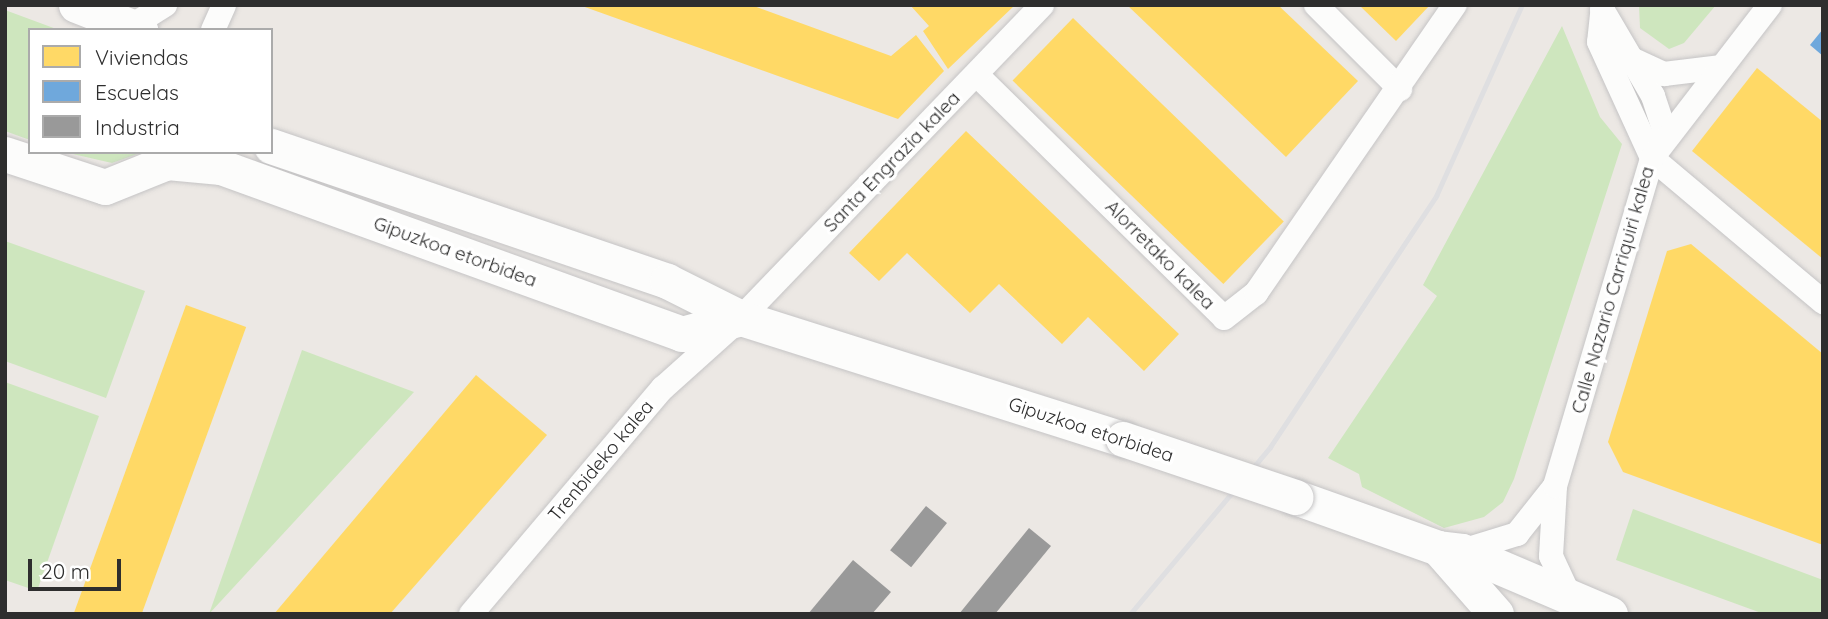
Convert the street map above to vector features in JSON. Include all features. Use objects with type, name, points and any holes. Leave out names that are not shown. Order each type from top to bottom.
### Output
[{"type":"main road","points":[[76,5],[136,27]]},
{"type":"main road","name":"Gipuzkoa etorbidea","points":[[273,147],[667,282],[741,318],[1123,439],[1450,550],[1590,609]]},
{"type":"main road","points":[[5,154],[105,187],[169,157]]},
{"type":"main road","name":"Gipuzkoa etorbidea","points":[[169,157],[220,167],[682,334],[741,318]]},
{"type":"main road","name":"Gipuzkoa etorbidea","points":[[1450,550],[1496,614]]},
{"type":"street","points":[[136,27],[165,5]]},
{"type":"street","points":[[215,28],[225,5]]},
{"type":"street","name":"Santa Engrazia kalea","points":[[741,318],[1042,5]]},
{"type":"street","points":[[1316,5],[1400,89],[1455,5]]},
{"type":"street","name":"Calle Nazario Carriquiri kalea","points":[[1590,609],[1551,556],[1555,486],[1652,158],[1666,135],[1770,5]]},
{"type":"street","points":[[1602,7],[1627,57],[1653,96],[1666,135]]},
{"type":"street","points":[[1602,7],[1600,43],[1608,67],[1652,158],[1823,302]]},
{"type":"street","points":[[1627,57],[1664,74],[1722,67]]},
{"type":"street","name":"Alorretako kalea","points":[[977,75],[1224,318],[1256,293],[1400,89]]},
{"type":"street","name":"Trenbideko kalea","points":[[471,614],[663,388],[741,318]]},
{"type":"street","name":"Calle Nazario Carriquiri kalea","points":[[1450,550],[1517,534],[1555,486]]},
{"type":"green space","points":[[1639,5],[1716,5],[1684,43],[1669,49],[1640,28]]},
{"type":"green space","points":[[5,10],[54,28],[28,28],[28,139],[5,131]]},
{"type":"green space","points":[[1562,26],[1600,117],[1622,144],[1514,479],[1503,502],[1484,517],[1444,528],[1362,487],[1359,474],[1328,458],[1437,296],[1423,285]]},
{"type":"green space","points":[[73,154],[137,154],[112,163]]},
{"type":"green space","points":[[5,241],[145,291],[106,398],[5,361]]},
{"type":"green space","points":[[302,350],[414,392],[209,614]]},
{"type":"green space","points":[[5,382],[99,416],[37,591],[5,580]]},
{"type":"green space","points":[[1633,509],[1823,580],[1823,614],[1764,614],[1616,560]]},
{"type":"building: Viviendas","points":[[751,5],[891,56],[916,35],[944,71],[898,119],[582,6]]},
{"type":"building: Viviendas","points":[[910,5],[1015,5],[948,69],[923,31],[929,26]]},
{"type":"building: Viviendas","points":[[1127,5],[1278,5],[1358,81],[1286,157]]},
{"type":"building: Viviendas","points":[[1359,5],[1430,5],[1396,41]]},
{"type":"building: Viviendas","points":[[1073,18],[1284,222],[1223,284],[1013,81]]},
{"type":"building: Viviendas","points":[[1757,68],[1823,122],[1823,259],[1692,151]]},
{"type":"building: Viviendas","points":[[966,131],[1179,334],[1144,371],[1088,317],[1062,344],[999,284],[970,313],[907,253],[879,281],[849,253]]},
{"type":"building: Viviendas","points":[[1691,244],[1823,354],[1823,545],[1623,472],[1608,442],[1667,251]]},
{"type":"building: Viviendas","points":[[186,305],[246,327],[142,614],[74,613]]},
{"type":"building: Viviendas","points":[[476,375],[547,435],[390,614],[274,614]]},
{"type":"building: Escuelas","points":[[1823,29],[1823,56],[1810,45]]},
{"type":"building: Industria","points":[[926,506],[947,523],[911,567],[890,550]]},
{"type":"building: Industria","points":[[1029,528],[1051,546],[995,614],[959,614]]},
{"type":"building: Industria","points":[[853,560],[891,592],[872,614],[808,614]]},
{"type":"railway","points":[[1130,614],[1270,447],[1436,196],[1522,5]]}]
